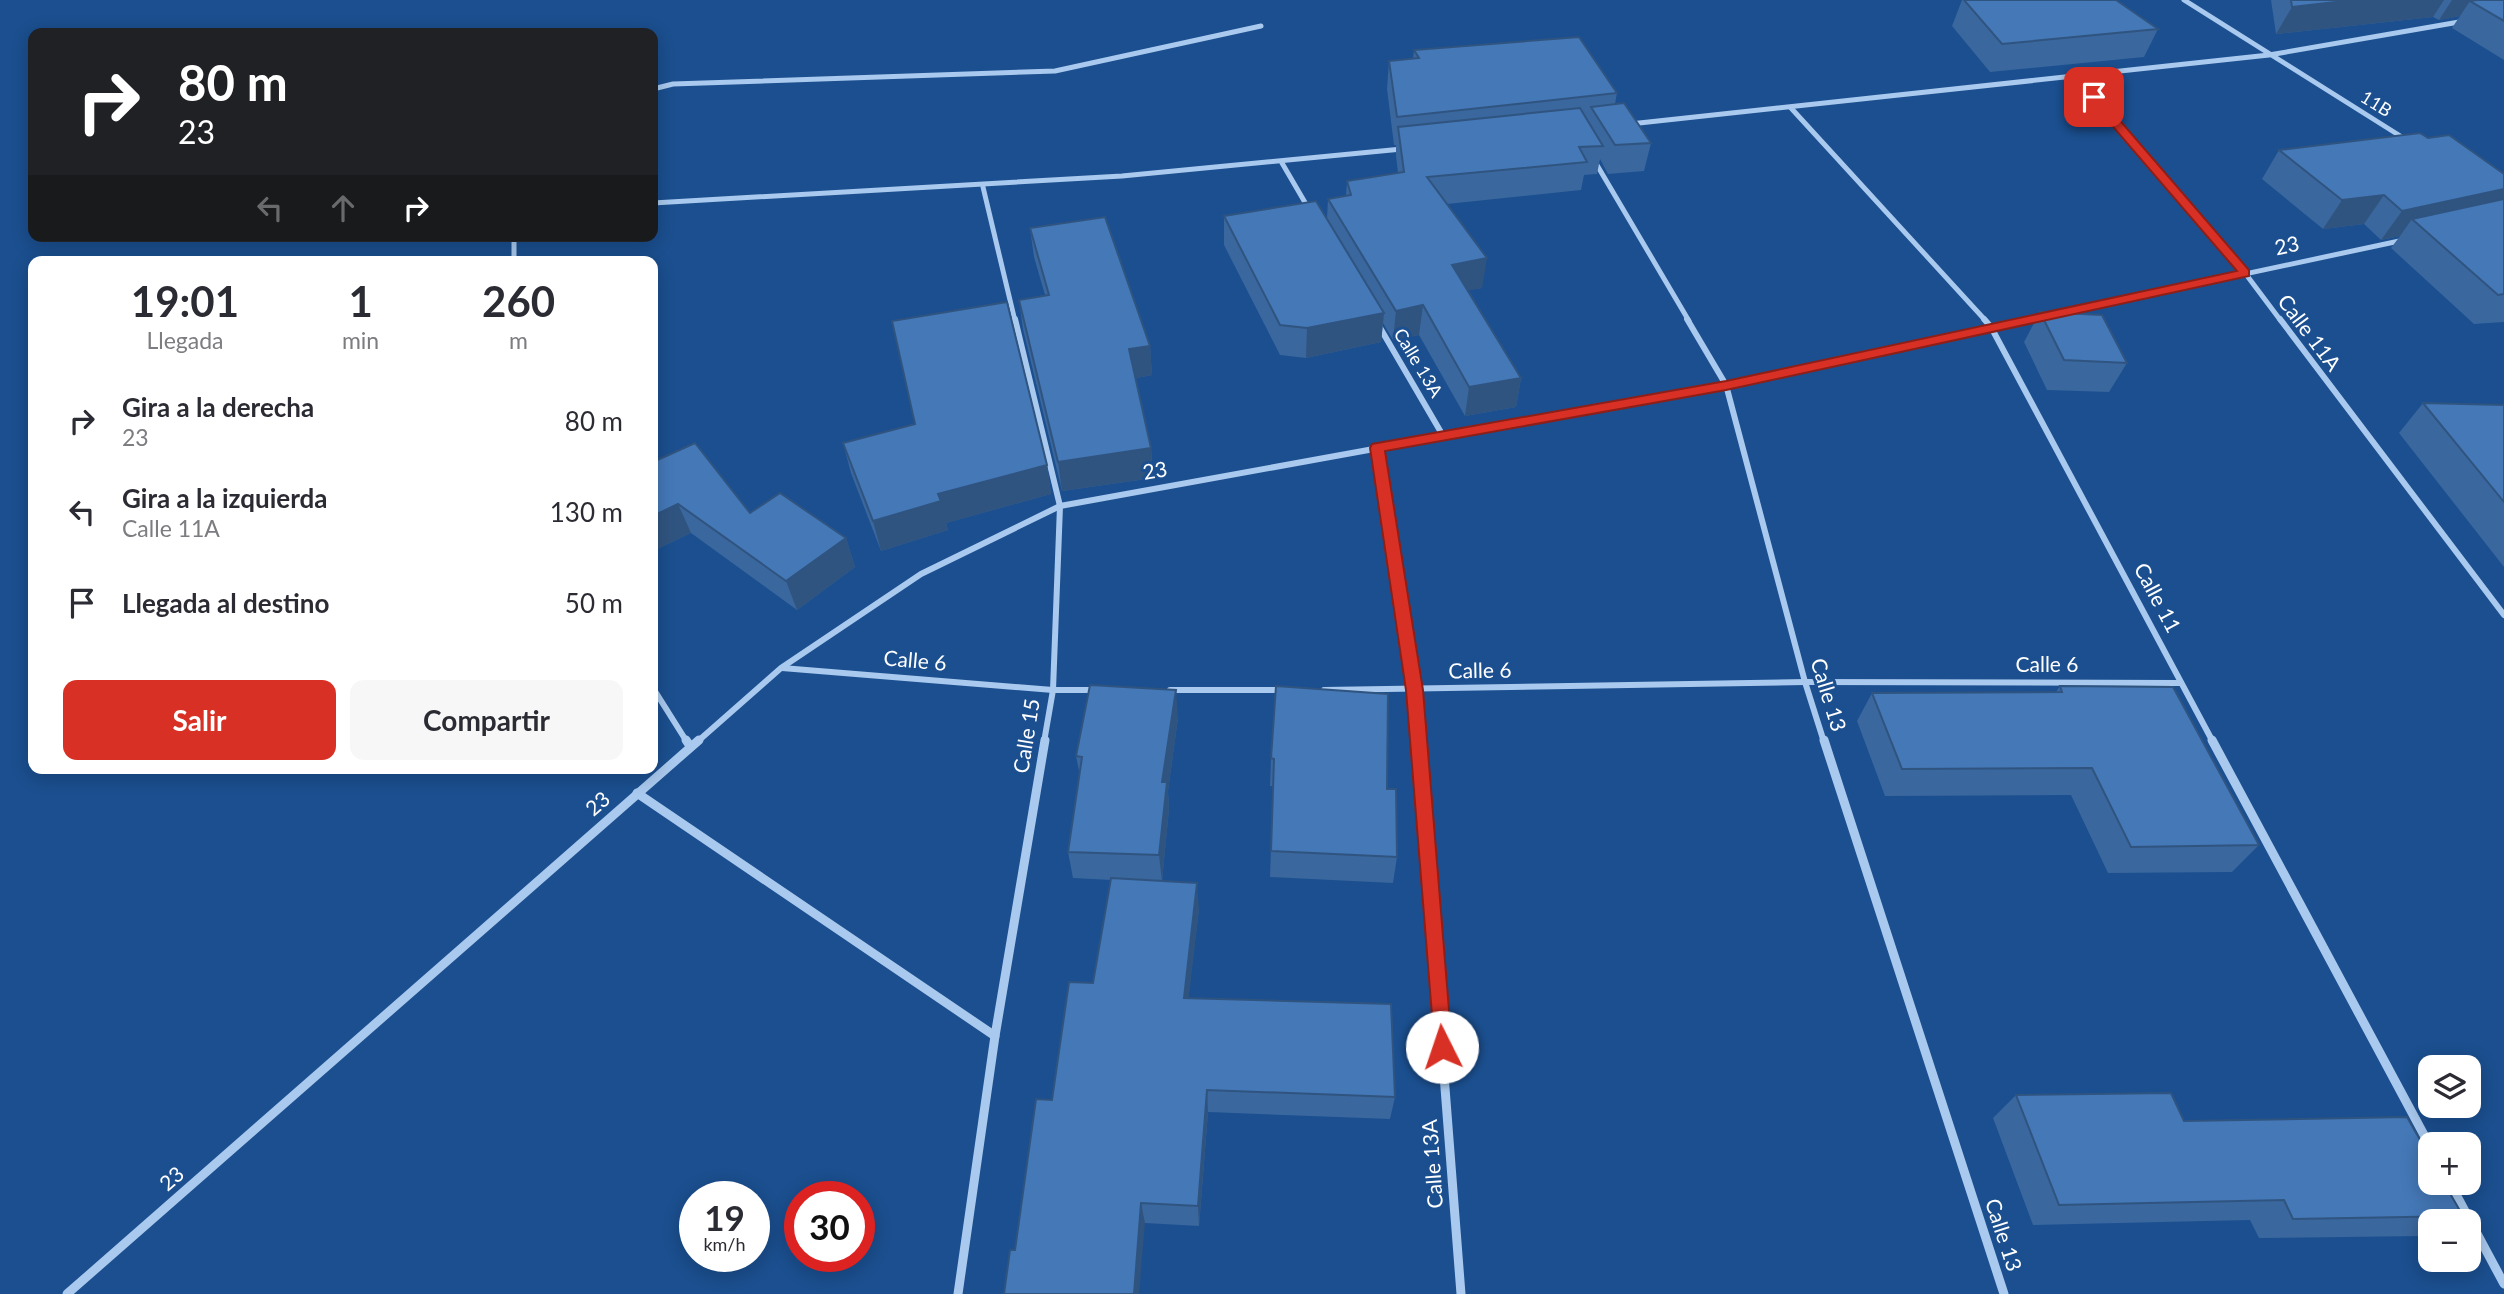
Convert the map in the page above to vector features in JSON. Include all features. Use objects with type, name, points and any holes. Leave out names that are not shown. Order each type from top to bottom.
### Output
[{"type":"street","name":"11B","points":[[2184,0],[2410,142]]},
{"type":"street","points":[[1616,125],[2077,78],[2269,55],[2478,19]]},
{"type":"street","points":[[658,88],[673,84],[1055,71],[1261,26]]},
{"type":"street","name":"Calle 11A","points":[[2077,78],[2245,273],[2504,615]]},
{"type":"street","name":"Calle 11","points":[[1791,108],[1991,327],[2422,1132]]},
{"type":"street","points":[[658,203],[984,187],[1282,163],[1416,148]]},
{"type":"street","name":"Calle 13","points":[[1590,152],[1726,385],[1805,682],[2004,1294]]},
{"type":"street","points":[[1282,163],[1317,222]]},
{"type":"street","name":"Calle 15","points":[[958,1294],[995,1036],[1053,690],[1060,506],[984,187]]},
{"type":"street","name":"23","points":[[67,1294],[79,1289],[781,668],[921,574],[1060,506],[1726,385],[2409,239]]},
{"type":"street","name":"Calle 13A","points":[[1373,316],[1442,435]]},
{"type":"street","name":"Calle 13A","points":[[1377,448],[1414,690],[1461,1294]]},
{"type":"street","name":"Calle 6","points":[[781,668],[1053,690],[1108,690]]},
{"type":"street","name":"Calle 6","points":[[1317,690],[1805,682],[2180,683]]},
{"type":"street","points":[[1164,690],[1289,690]]},
{"type":"street","points":[[658,696],[690,746]]},
{"type":"street","points":[[637,793],[995,1036]]},
{"type":"street","points":[[2456,1195],[2504,1284]]},
{"type":"building","points":[[1964,0],[2116,0],[2158,29],[2002,44]]},
{"type":"building","points":[[2291,0],[2353,0],[2292,7]]},
{"type":"building","points":[[2504,0],[2504,21],[2470,1]]},
{"type":"building","points":[[1579,37],[1617,93],[1397,117],[1389,61],[1419,58],[1414,50]]},
{"type":"building","points":[[1624,103],[1651,143],[1615,145],[1591,107]]},
{"type":"building","points":[[1580,108],[1603,146],[1579,147],[1587,162],[1427,177],[1487,258],[1452,265],[1521,378],[1469,387],[1423,305],[1396,311],[1328,199],[1351,195],[1347,181],[1404,172],[1398,127]]},
{"type":"building","points":[[2420,133],[2428,138],[2449,135],[2504,174],[2504,189],[2402,211],[2384,195],[2342,200],[2279,150]]},
{"type":"building","points":[[2504,199],[2504,294],[2498,295],[2412,219]]},
{"type":"building","points":[[1316,201],[1384,313],[1307,328],[1280,325],[1224,216]]},
{"type":"building","points":[[1105,217],[1150,346],[1129,349],[1151,448],[1058,462],[1019,300],[1049,295],[1030,228]]},
{"type":"building","points":[[1007,302],[1047,465],[938,494],[941,501],[873,521],[843,443],[915,424],[892,321]]},
{"type":"building","points":[[2040,312],[2102,315],[2127,363],[2064,360]]},
{"type":"building","points":[[2423,403],[2504,405],[2504,502]]},
{"type":"building","points":[[695,443],[750,513],[780,493],[846,538],[786,581],[678,504],[658,514],[658,460]]},
{"type":"building","points":[[1090,685],[1176,690],[1162,782],[1167,782],[1159,855],[1068,852],[1082,757],[1076,756]]},
{"type":"building","points":[[1276,686],[1388,694],[1387,789],[1396,789],[1397,857],[1271,851],[1274,759],[1271,758]]},
{"type":"building","points":[[2060,686],[2173,687],[2259,845],[2131,847],[2092,768],[1902,769],[1872,693],[2062,692]]},
{"type":"building","points":[[1111,878],[1197,883],[1184,998],[1391,1004],[1395,1097],[1207,1090],[1198,1206],[1141,1203],[1134,1294],[1004,1294],[1010,1250],[1015,1250],[1036,1099],[1052,1100],[1069,982],[1093,983]]},
{"type":"building","points":[[2171,1093],[2184,1121],[2407,1117],[2418,1136],[2418,1195],[2451,1195],[2459,1209],[2418,1209],[2418,1217],[2293,1219],[2284,1200],[2059,1205],[2016,1095]]},
{"type":"route","points":[[1442,1047],[1414,690],[1377,448],[1726,385],[2245,273],[2094,97]]}]
